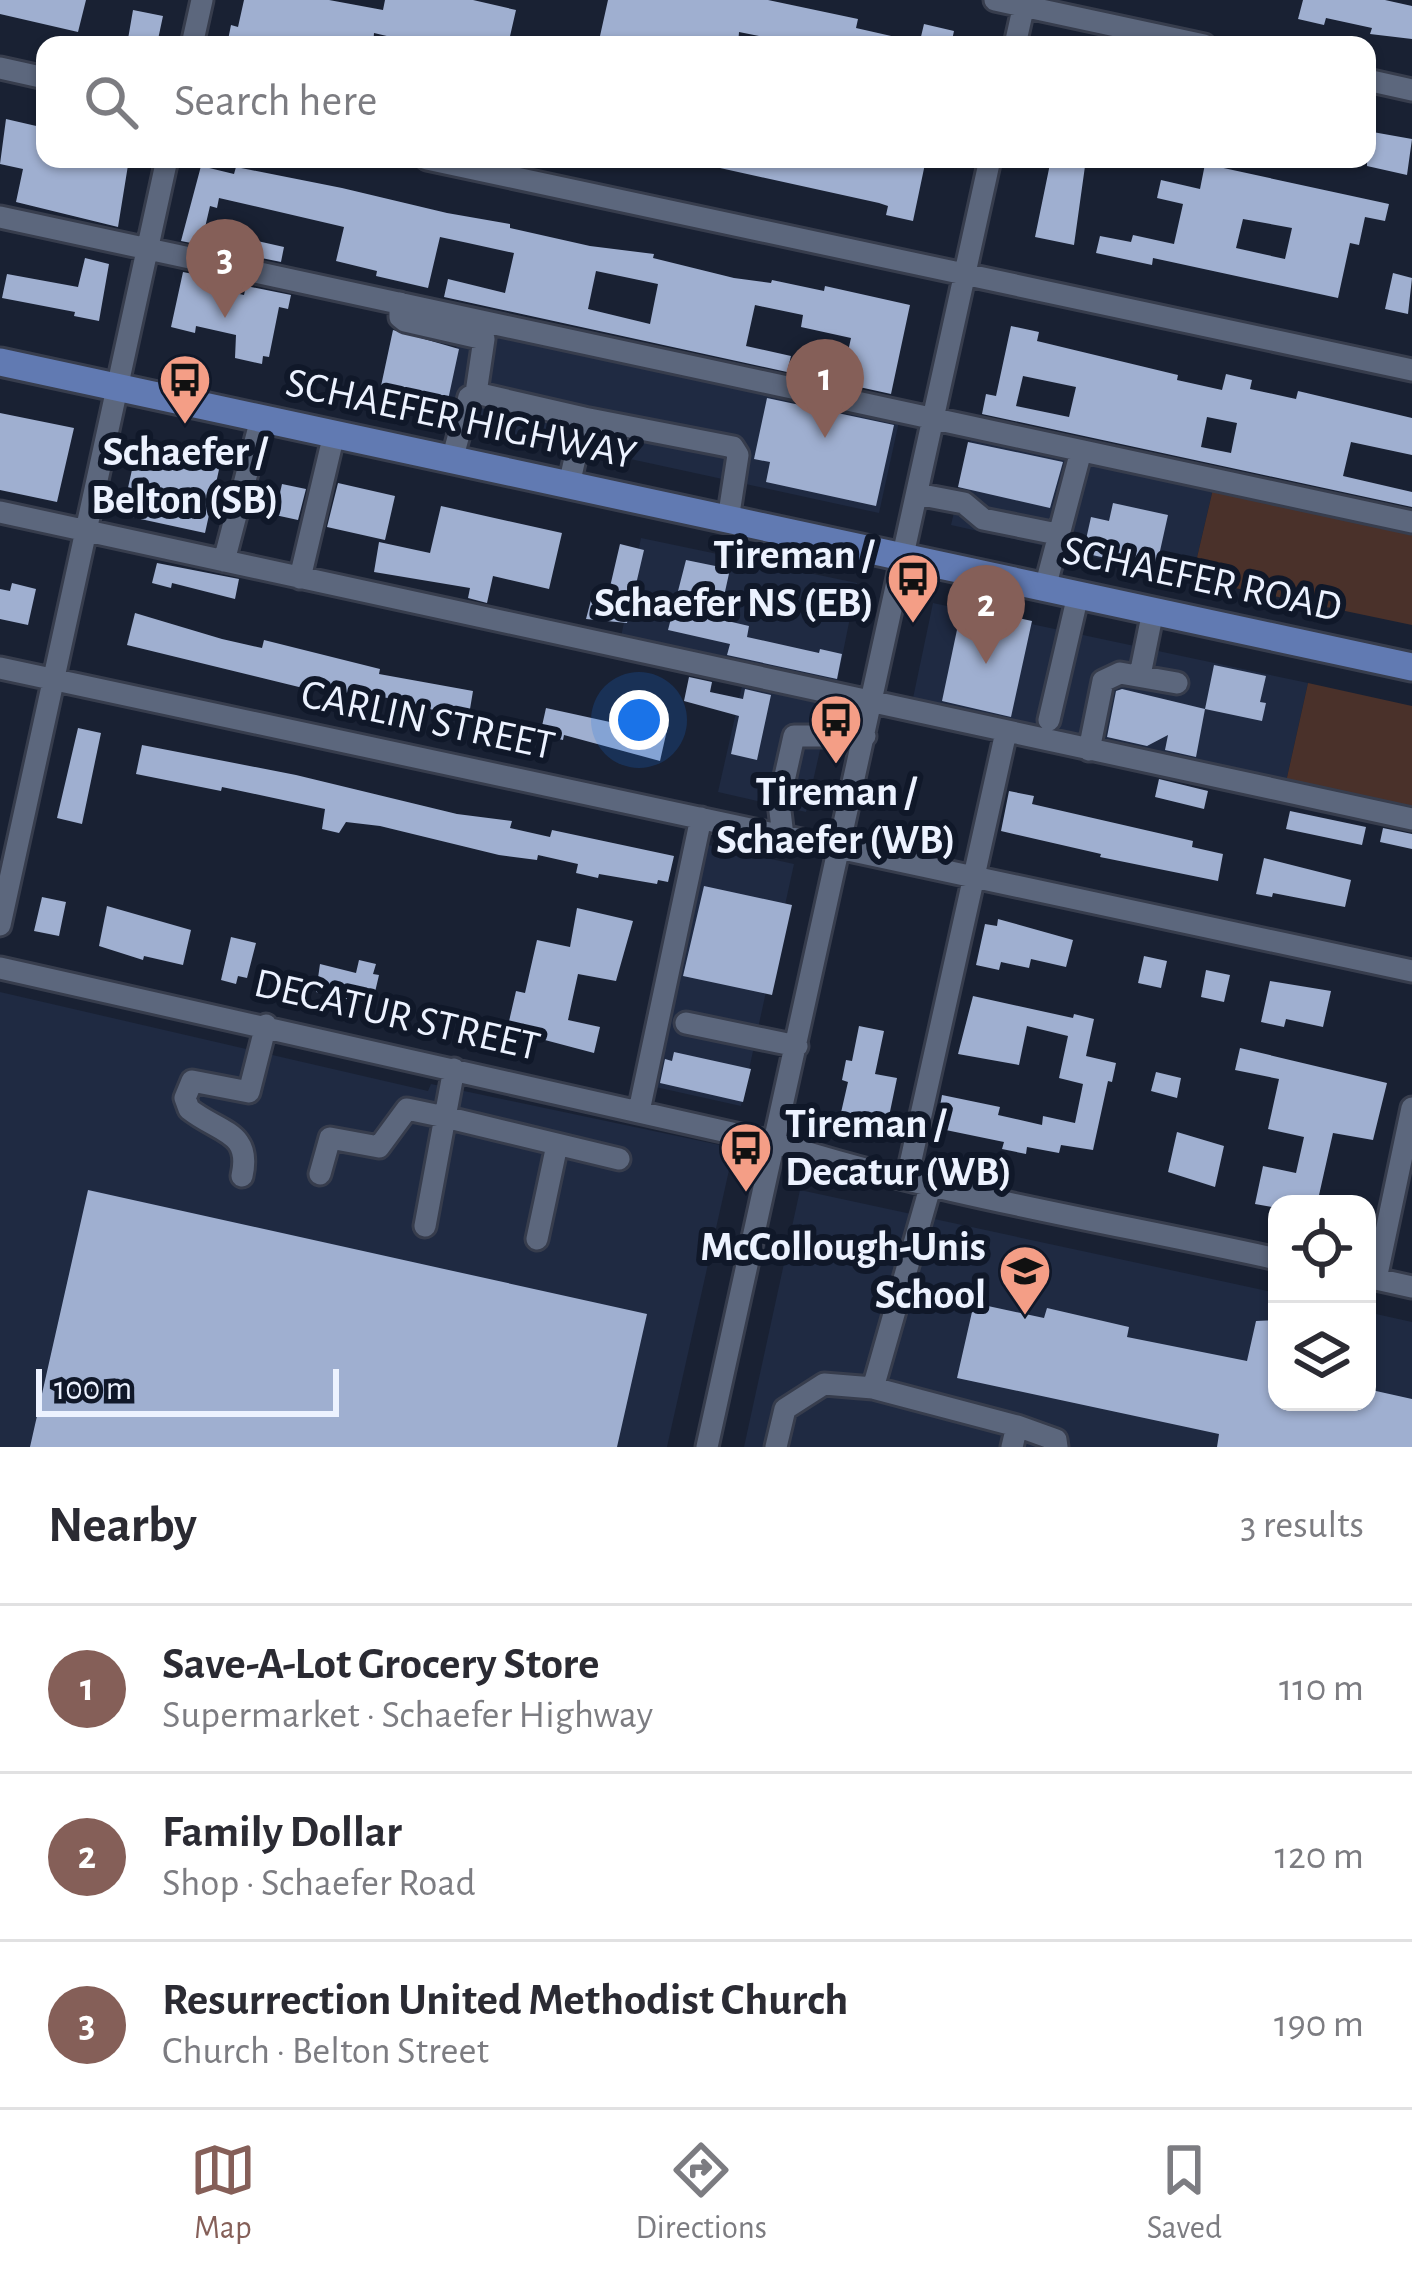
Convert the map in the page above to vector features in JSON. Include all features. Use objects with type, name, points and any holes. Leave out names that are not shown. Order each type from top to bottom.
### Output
[{"type":"main road","name":"SCHAEFER HIGHWAY","points":[[0,362],[904,557]]},
{"type":"main road","name":"SCHAEFER ROAD","points":[[904,557],[1412,667]]},
{"type":"street","points":[[194,36],[202,0]]},
{"type":"street","points":[[995,0],[1165,36]]},
{"type":"street","points":[[1017,36],[1024,3]]},
{"type":"street","points":[[0,68],[36,76]]},
{"type":"street","points":[[1376,82],[1412,90]]},
{"type":"street","points":[[0,925],[165,168]]},
{"type":"street","points":[[469,168],[1412,370]]},
{"type":"street","points":[[707,1447],[988,168]]},
{"type":"street","points":[[0,218],[1412,522]]},
{"type":"street","points":[[400,304],[400,317],[405,321],[484,339],[476,393]]},
{"type":"street","points":[[452,460],[469,397],[476,393],[733,447],[738,454],[728,520]]},
{"type":"street","points":[[568,485],[584,418]]},
{"type":"street","points":[[224,561],[261,419]]},
{"type":"street","points":[[299,578],[334,434]]},
{"type":"street","points":[[1045,588],[1082,451]]},
{"type":"street","points":[[917,494],[964,503],[983,519],[1057,534]]},
{"type":"street","points":[[0,512],[1412,819]]},
{"type":"street","points":[[1049,720],[1078,595]]},
{"type":"street","points":[[1140,675],[1154,611]]},
{"type":"street","name":"CARLIN STREET","points":[[0,668],[1412,971]]},
{"type":"street","points":[[1089,750],[1103,681],[1120,673],[1177,683]]},
{"type":"street","points":[[907,1178],[1006,732]]},
{"type":"street","points":[[783,836],[779,803],[794,736],[865,736]]},
{"type":"street","points":[[639,1111],[701,818]]},
{"type":"street","name":"DECATUR STREET","points":[[0,968],[776,1142],[931,1184],[1268,1256]]},
{"type":"street","points":[[686,1023],[797,1046]]},
{"type":"street","points":[[242,1176],[247,1156],[241,1141],[189,1109],[185,1098],[192,1081],[249,1092],[266,1025]]},
{"type":"street","points":[[425,1226],[454,1069]]},
{"type":"street","points":[[1376,1257],[1412,1108]]},
{"type":"street","points":[[320,1174],[330,1138],[380,1147],[407,1109],[619,1159]]},
{"type":"street","points":[[537,1239],[557,1145]]},
{"type":"street","points":[[873,1388],[931,1184]]},
{"type":"street","points":[[1376,1279],[1412,1287]]},
{"type":"street","points":[[776,1447],[784,1409],[824,1384],[873,1388],[1014,1436],[1056,1440],[1057,1447]]},
{"type":"shaded area","points":[[462,322],[900,417],[879,513],[441,418]]},
{"type":"shaded area","points":[[972,435],[1213,489],[1192,579],[951,525]]},
{"type":"shaded area","points":[[1213,489],[1412,533],[1412,625],[1192,579]]},
{"type":"shaded area","points":[[641,538],[857,583],[836,687],[620,642]]},
{"type":"shaded area","points":[[933,603],[1308,683],[1286,782],[912,703]]},
{"type":"shaded area","points":[[1308,683],[1412,706],[1412,809],[1286,782]]},
{"type":"shaded area","points":[[742,686],[830,706],[806,812],[718,792]]},
{"type":"shaded area","points":[[704,844],[794,864],[741,1106],[651,1086]]},
{"type":"shaded area","points":[[0,992],[428,1091],[431,1084],[734,1148],[667,1447],[0,1447]]},
{"type":"shaded area","name":"McCollough-Unis School","points":[[800,1190],[1268,1291],[1268,1411],[1376,1411],[1376,1314],[1412,1322],[1412,1447],[744,1447]]},
{"type":"building","points":[[0,0],[86,0],[78,32],[0,14]]},
{"type":"building","points":[[244,0],[329,0],[383,10],[385,0],[473,0],[516,10],[510,36],[229,36],[231,25],[238,27]]},
{"type":"building","points":[[608,0],[768,0],[858,19],[856,28],[891,36],[739,32],[739,36],[600,36]]},
{"type":"building","points":[[1303,0],[1385,0],[1412,6],[1412,39],[1370,34],[1372,28],[1326,18],[1324,25],[1298,19]]},
{"type":"building","points":[[133,10],[163,16],[159,36],[129,36]]},
{"type":"building","points":[[924,24],[954,31],[953,36],[921,36]]},
{"type":"building","points":[[6,119],[36,126],[36,168],[128,168],[118,227],[16,202],[23,169],[0,164]]},
{"type":"building","points":[[1376,133],[1412,139],[1407,175],[1376,168]]},
{"type":"building","points":[[200,168],[234,174],[241,168],[510,224],[510,228],[590,246],[654,254],[653,258],[734,278],[824,291],[825,286],[910,305],[891,394],[841,383],[851,338],[801,327],[803,315],[755,305],[746,346],[791,356],[787,372],[444,297],[448,279],[505,293],[514,253],[468,243],[440,237],[428,288],[336,261],[344,227],[219,198],[217,208],[210,206],[201,245],[181,241]],"holes":[[[596,271],[658,284],[650,324],[588,309]]]},
{"type":"building","points":[[720,168],[924,168],[913,221],[886,215],[888,206]]},
{"type":"building","points":[[1049,168],[1085,168],[1074,245],[1035,237]]},
{"type":"building","points":[[1204,168],[1223,168],[1389,204],[1385,221],[1365,217],[1359,245],[1350,243],[1338,298],[1153,258],[1152,265],[1096,253],[1100,236],[1131,242],[1133,235],[1174,244],[1183,204],[1157,198],[1161,180],[1200,189]],"holes":[[[1243,219],[1292,228],[1285,259],[1236,248]]]},
{"type":"building","points":[[236,236],[284,247],[281,262],[233,252]]},
{"type":"building","points":[[85,258],[109,264],[99,321],[2,298],[7,274],[78,287]]},
{"type":"building","points":[[183,272],[208,277],[207,287],[244,295],[246,286],[291,295],[288,309],[279,307],[269,357],[263,356],[262,364],[235,358],[236,335],[196,326],[195,333],[171,327]]},
{"type":"building","points":[[1393,273],[1412,278],[1408,314],[1385,309]]},
{"type":"building","points":[[1011,326],[1039,332],[1037,341],[1178,375],[1177,380],[1222,390],[1226,374],[1252,380],[1250,389],[1296,399],[1298,391],[1412,418],[1412,455],[1351,442],[1343,476],[1412,492],[1412,507],[982,414],[986,394],[996,396]],"holes":[[[1023,376],[1076,387],[1069,417],[1016,406]],[[1207,417],[1237,423],[1231,453],[1201,447]]]},
{"type":"building","points":[[393,330],[459,349],[448,400],[381,386]]},
{"type":"building","points":[[767,398],[894,425],[876,506],[766,482],[770,462],[754,459]]},
{"type":"building","points":[[0,413],[74,428],[57,502],[0,490]]},
{"type":"building","points":[[139,438],[222,456],[205,533],[122,515]]},
{"type":"building","points":[[968,442],[1063,462],[1050,508],[958,487]]},
{"type":"building","points":[[338,483],[395,496],[385,540],[327,527]]},
{"type":"building","points":[[282,484],[306,489],[298,520],[275,515]]},
{"type":"building","points":[[1113,503],[1168,515],[1156,569],[1083,553],[1091,517],[1109,521]]},
{"type":"building","points":[[441,506],[562,533],[549,589],[493,576],[487,603],[468,598],[470,588],[374,572],[379,542],[430,553]]},
{"type":"building","points":[[620,544],[644,550],[627,623],[586,619],[591,600],[606,604]]},
{"type":"building","points":[[686,560],[730,569],[719,619],[749,626],[747,637],[842,654],[837,679],[727,655],[730,644],[668,630]]},
{"type":"building","points":[[157,563],[239,579],[235,599],[172,583],[171,588],[152,583]]},
{"type":"building","points":[[12,583],[36,589],[28,625],[0,619],[0,589],[10,591]]},
{"type":"building","points":[[962,606],[1032,621],[1011,717],[942,701]]},
{"type":"building","points":[[135,613],[222,639],[262,648],[264,640],[380,669],[379,674],[473,691],[468,721],[374,695],[373,699],[313,685],[303,688],[127,645]]},
{"type":"building","points":[[1214,665],[1266,676],[1260,702],[1266,703],[1262,721],[1205,709]]},
{"type":"building","points":[[689,677],[712,682],[710,692],[743,699],[745,689],[771,695],[757,760],[731,754],[739,716],[684,701]]},
{"type":"building","points":[[1116,691],[1205,709],[1196,757],[1165,750],[1168,735],[1147,746],[1107,737]]},
{"type":"building","points":[[546,708],[610,722],[612,710],[635,716],[634,722],[667,730],[660,761],[564,735],[563,740],[540,735]]},
{"type":"building","points":[[78,728],[101,733],[82,824],[57,818]]},
{"type":"building","points":[[142,745],[296,775],[457,814],[512,821],[510,828],[550,837],[552,830],[674,856],[668,882],[599,874],[598,878],[576,873],[578,864],[538,855],[537,860],[499,855],[380,826],[346,822],[339,833],[322,829],[325,809],[136,774]]},
{"type":"building","points":[[1159,779],[1208,791],[1204,809],[1155,797]]},
{"type":"building","points":[[1009,791],[1034,796],[1032,804],[1193,841],[1192,847],[1223,854],[1218,881],[1001,831]]},
{"type":"building","points":[[1290,811],[1366,827],[1362,845],[1286,829]]},
{"type":"building","points":[[1383,828],[1412,834],[1412,849],[1380,842]]},
{"type":"building","points":[[1264,858],[1351,880],[1345,907],[1256,894]]},
{"type":"building","points":[[704,886],[792,905],[772,995],[683,976]]},
{"type":"building","points":[[42,897],[66,902],[59,936],[34,931]]},
{"type":"building","points":[[107,906],[191,930],[183,965],[144,956],[143,960],[99,946]]},
{"type":"building","points":[[577,908],[633,921],[616,981],[578,974],[568,1020],[600,1027],[594,1053],[507,1030],[516,991],[525,993],[537,940],[570,947]]},
{"type":"building","points":[[998,919],[1073,940],[1066,967],[1031,959],[1029,968],[1001,962],[999,970],[976,965],[985,924],[997,926]]},
{"type":"building","points":[[231,937],[256,943],[247,978],[238,976],[236,984],[221,980]]},
{"type":"building","points":[[1144,956],[1167,961],[1161,988],[1138,983]]},
{"type":"building","points":[[359,960],[376,964],[373,974],[379,975],[372,1005],[316,992],[320,964],[356,973]]},
{"type":"building","points":[[1206,970],[1230,975],[1224,1002],[1201,997]]},
{"type":"building","points":[[1270,981],[1331,991],[1323,1027],[1286,1019],[1284,1027],[1261,1022]]},
{"type":"building","points":[[973,996],[1094,1019],[1086,1056],[1116,1063],[1093,1150],[1061,1145],[1059,1153],[1027,1147],[1026,1154],[1002,1149],[1004,1142],[936,1128],[942,1095],[1000,1107],[998,1115],[1042,1125],[1043,1116],[1075,1123],[1083,1084],[1059,1078],[1068,1036],[1027,1026],[1019,1065],[958,1054]]},
{"type":"building","points":[[859,1026],[884,1031],[875,1074],[897,1078],[886,1131],[840,1117],[848,1082],[842,1080],[846,1060],[852,1061]]},
{"type":"building","points":[[1240,1048],[1387,1083],[1373,1140],[1333,1133],[1319,1195],[1268,1195],[1268,1206],[1255,1204],[1263,1166],[1296,1173],[1304,1137],[1268,1129],[1279,1079],[1235,1070]]},
{"type":"building","points":[[674,1052],[751,1069],[743,1102],[660,1083],[665,1059],[672,1061]]},
{"type":"building","points":[[1156,1072],[1181,1078],[1177,1098],[1151,1091]]},
{"type":"building","points":[[1177,1132],[1224,1146],[1215,1187],[1168,1172]]},
{"type":"building","points":[[88,1190],[647,1314],[617,1447],[30,1447]]},
{"type":"building","points":[[974,1303],[1044,1318],[1047,1308],[1129,1327],[1127,1337],[1247,1361],[1256,1321],[1268,1320],[1268,1411],[1376,1411],[1376,1391],[1412,1399],[1412,1447],[1217,1447],[1219,1434],[957,1378]]},
{"type":"place","name":"Resurrection United Methodist Church","points":[[225,318]]},
{"type":"place","name":"Schaefer / Belton (SB)","points":[[185,426]]},
{"type":"place","name":"Save-A-Lot Grocery Store","points":[[825,438]]},
{"type":"place","name":"Tireman / Schaefer NS (EB)","points":[[913,625]]},
{"type":"place","name":"Family Dollar","points":[[986,664]]},
{"type":"place","name":"Tireman / Schaefer (WB)","points":[[836,766]]},
{"type":"place","name":"Tireman / Decatur (WB)","points":[[746,1194]]},
{"type":"place","name":"McCollough-Unis School","points":[[1025,1317]]}]
